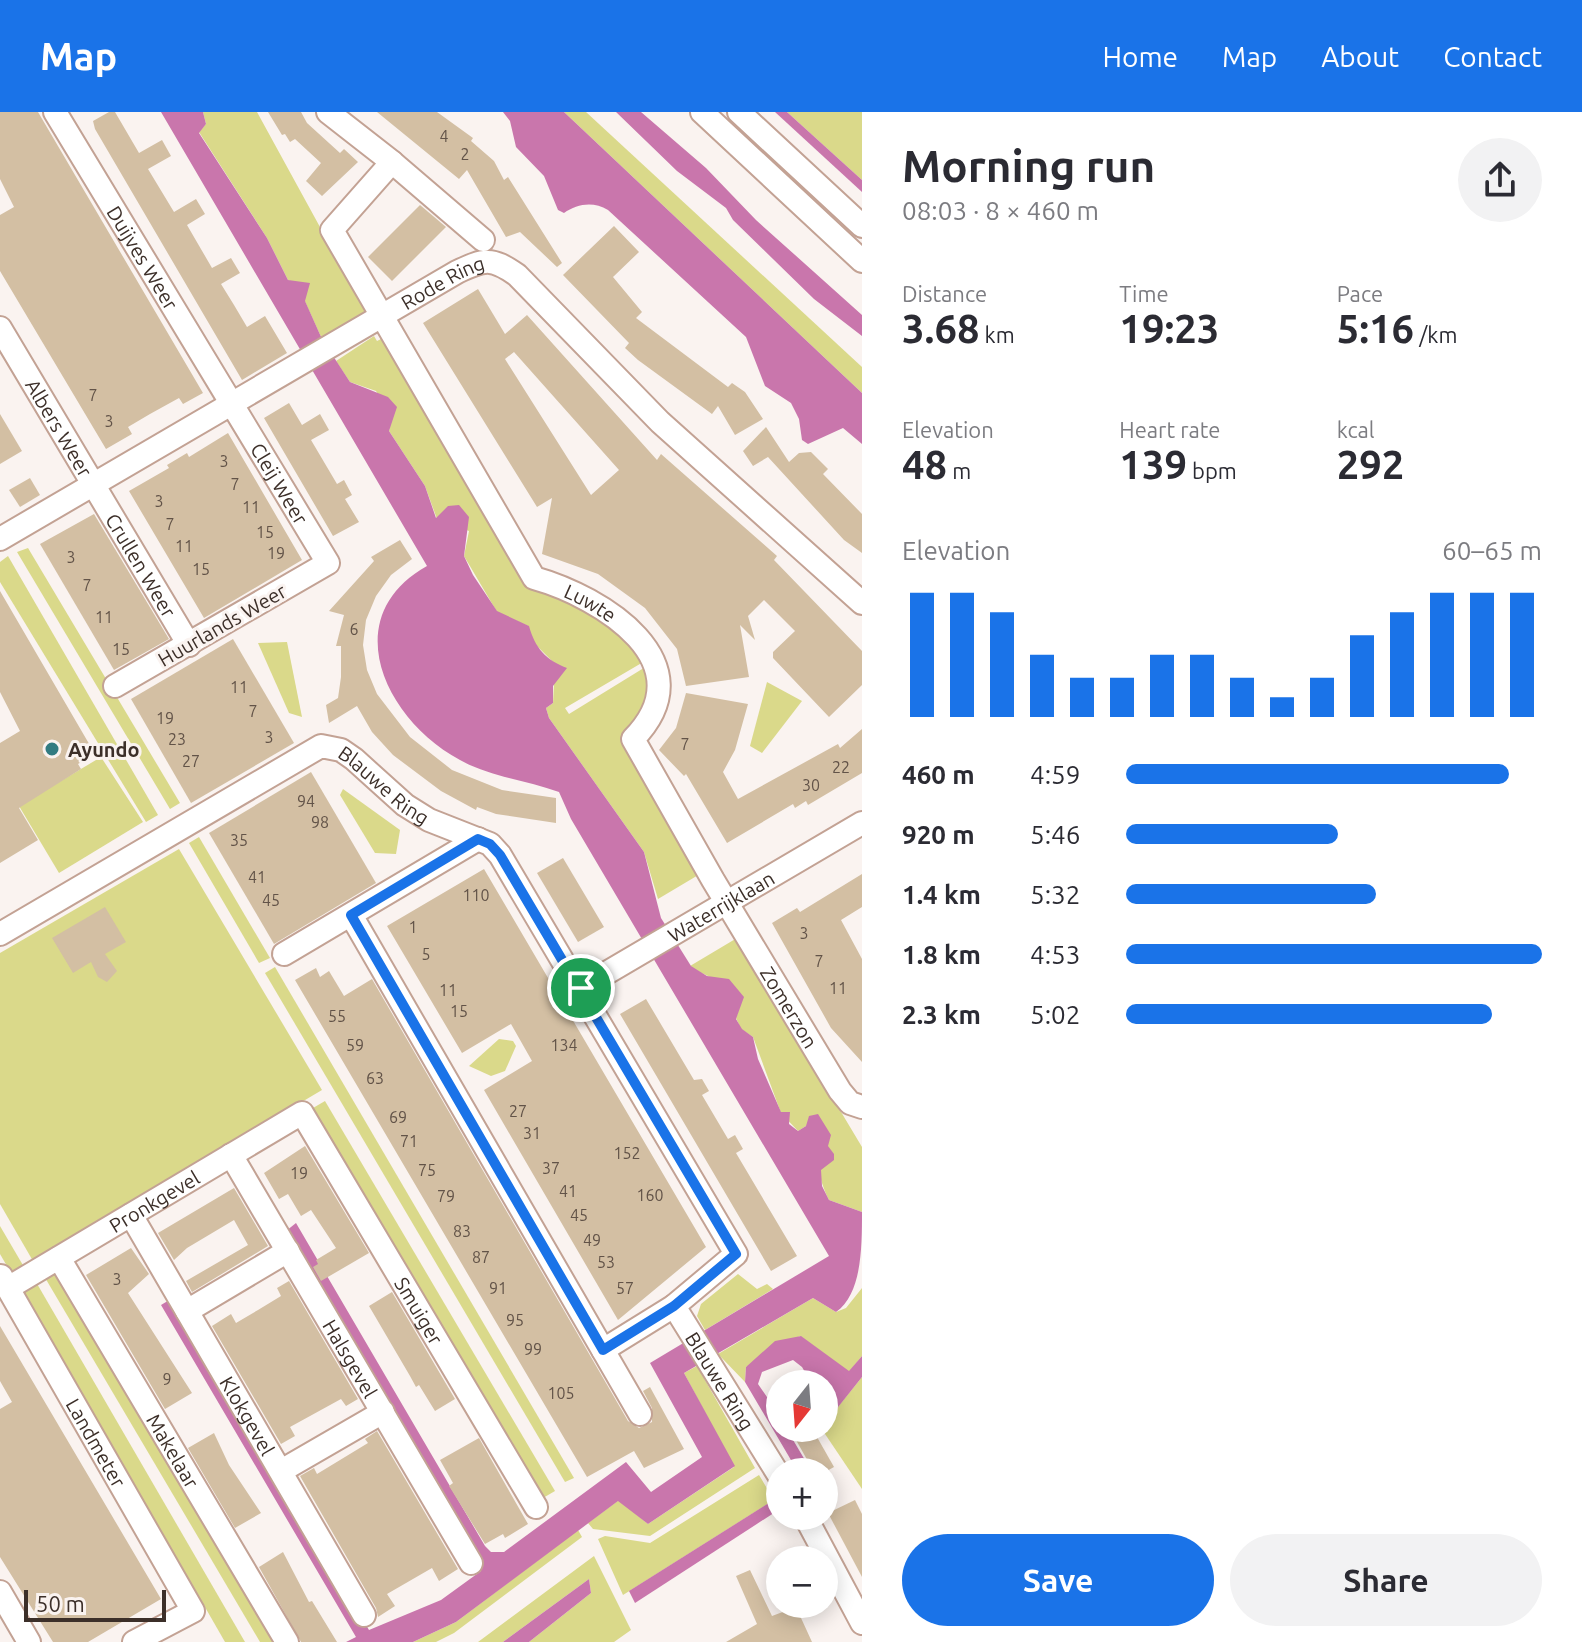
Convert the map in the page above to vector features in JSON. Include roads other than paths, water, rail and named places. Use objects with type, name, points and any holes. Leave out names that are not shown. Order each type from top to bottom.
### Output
[{"type":"street","name":"Duijves Weer","points":[[55,112],[232,404]]},
{"type":"street","points":[[328,112],[483,240]]},
{"type":"street","points":[[702,112],[862,261]]},
{"type":"street","points":[[739,112],[862,226]]},
{"type":"street","points":[[384,318],[332,230],[392,162]]},
{"type":"street","name":"Rode Ring","points":[[0,539],[384,318],[457,272],[479,262],[497,261],[517,275],[660,422],[862,603]]},
{"type":"street","name":"Luwte","points":[[384,318],[534,578],[574,590],[597,602],[632,632],[656,666],[660,681],[657,706],[652,718],[633,739],[726,902]]},
{"type":"street","name":"Albers Weer","points":[[0,328],[93,486]]},
{"type":"street","name":"Cleij Weer","points":[[232,404],[328,563]]},
{"type":"street","name":"Crullen Weer","points":[[93,486],[189,645]]},
{"type":"street","name":"Huurlands Weer","points":[[115,686],[328,563]]},
{"type":"street","name":"Blauwe Ring","points":[[0,934],[321,746],[331,746],[354,759],[388,792],[429,820],[490,844],[500,855],[581,988],[736,1254],[674,1306],[768,1458]]},
{"type":"street","name":"Waterrijklaan","points":[[581,988],[862,823]]},
{"type":"street","points":[[284,954],[478,839]]},
{"type":"street","name":"Zomerzon","points":[[726,902],[840,1091],[850,1103],[862,1107]]},
{"type":"street","points":[[351,915],[640,1414]]},
{"type":"street","name":"Pronkgevel","points":[[4,1281],[59,1258],[302,1113]]},
{"type":"street","name":"Smuiger","points":[[302,1113],[536,1507]]},
{"type":"street","name":"Halsgevel","points":[[231,1155],[471,1563]]},
{"type":"street","name":"Klokgevel","points":[[131,1215],[364,1615]]},
{"type":"street","points":[[187,1311],[288,1251]]},
{"type":"street","name":"Makelaar","points":[[59,1258],[287,1642]]},
{"type":"street","name":"Landmeter","points":[[4,1281],[193,1611],[134,1642]]},
{"type":"street","points":[[603,1350],[674,1306]]},
{"type":"street","points":[[281,1471],[383,1412]]},
{"type":"street","points":[[812,1530],[862,1623]]},
{"type":"street","points":[[0,1592],[29,1642]]},
{"type":"place","name":"Ayundo","points":[[52,749]]}]
